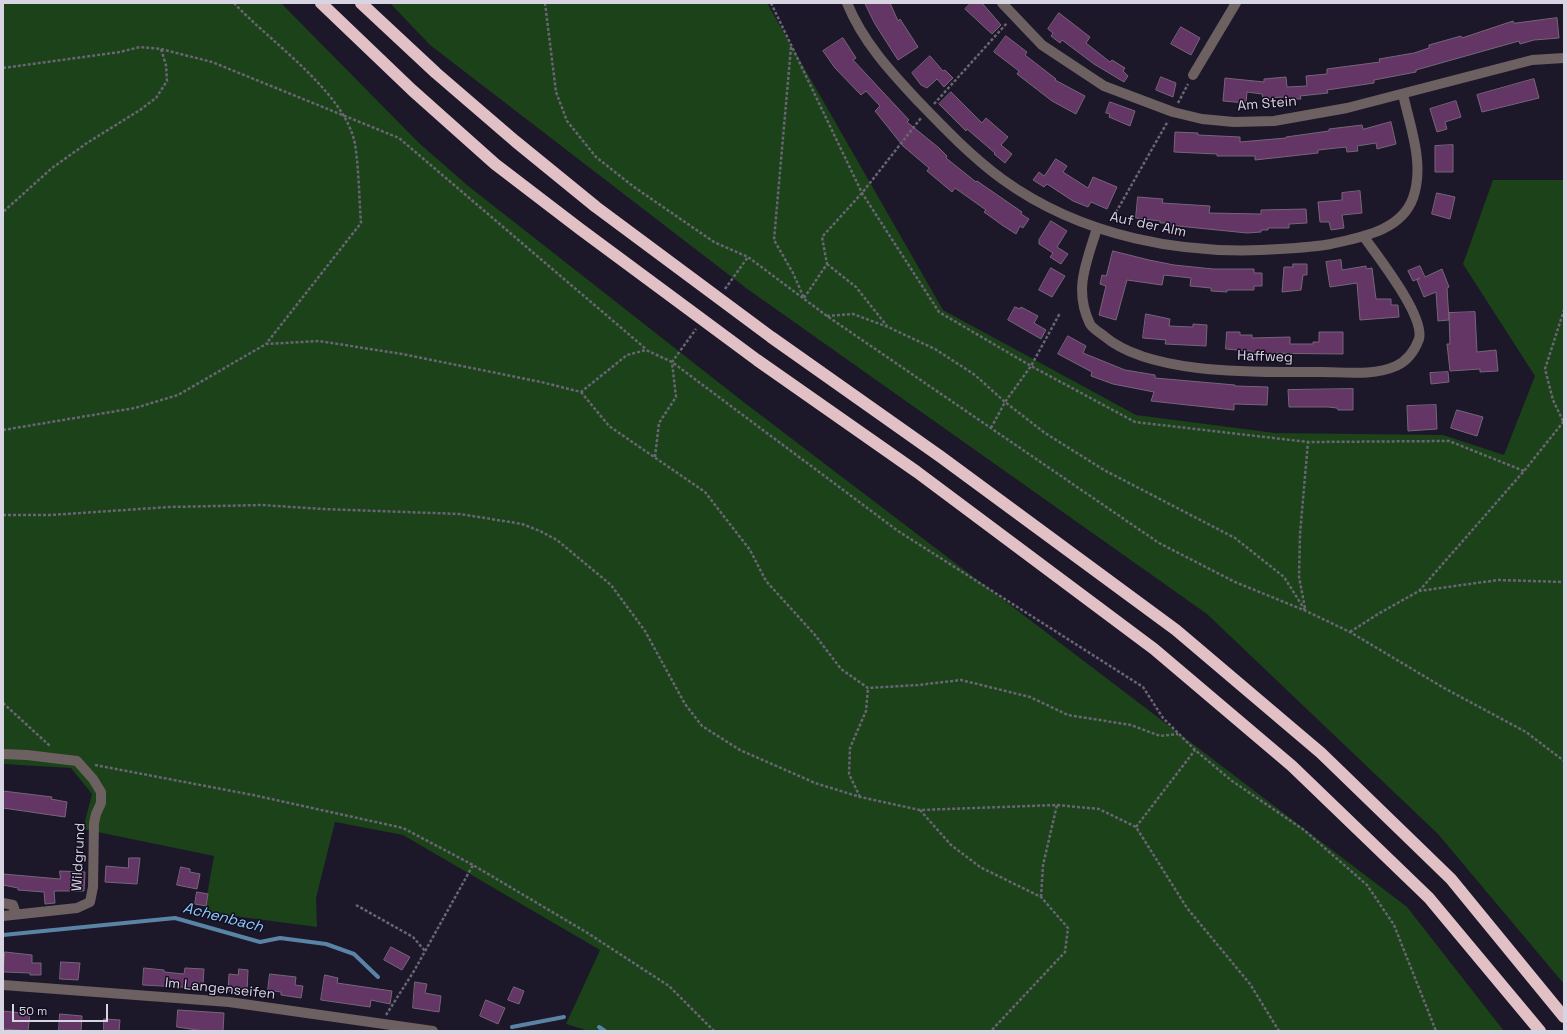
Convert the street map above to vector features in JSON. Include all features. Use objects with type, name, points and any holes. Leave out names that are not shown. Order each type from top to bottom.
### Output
[{"type":"highway","points":[[321,3],[412,90],[495,164],[580,230],[757,360],[917,472],[1154,649],[1190,679],[1292,766],[1429,898],[1540,1031]]},
{"type":"highway","points":[[361,3],[453,88],[596,207],[771,337],[941,457],[1182,635],[1321,753],[1451,879],[1564,1017]]},
{"type":"street","name":"Auf der Alm","points":[[847,3],[853,17],[872,49],[927,111],[961,145],[1004,180],[1046,206],[1097,228],[1154,242],[1198,249],[1246,252],[1318,247],[1364,237],[1391,225],[1404,213],[1412,200],[1418,183],[1419,166],[1403,94]]},
{"type":"street","name":"Am Stein","points":[[1002,3],[1042,45],[1104,86],[1174,112],[1202,119],[1228,121],[1274,121],[1347,108],[1532,60],[1564,58]]},
{"type":"street","points":[[1193,75],[1236,3]]},
{"type":"street","name":"Haffweg","points":[[1097,228],[1082,279],[1082,302],[1091,326],[1111,342],[1133,354],[1174,364],[1254,371],[1369,372],[1396,366],[1406,359],[1414,349],[1419,338],[1420,327],[1414,311],[1364,237]]},
{"type":"street","points":[[3,754],[64,759],[77,762]]},
{"type":"street","name":"Wildgrund","points":[[3,916],[77,908],[90,902],[93,888],[94,823],[101,803],[101,792],[93,779],[77,762]]},
{"type":"street","points":[[3,903],[13,905],[16,914]]},
{"type":"street","name":"Im Langenseifen","points":[[3,985],[229,1002],[433,1031]]},
{"type":"path","points":[[3,430],[135,408],[178,394],[266,344],[361,223],[355,144],[345,116],[318,83],[250,20],[234,3]]},
{"type":"path","points":[[546,3],[556,92],[567,121],[596,157],[634,187],[714,242],[748,257],[827,316],[1159,544],[1235,582],[1306,611],[1350,632],[1444,688],[1526,732],[1564,761]]},
{"type":"path","points":[[771,3],[862,193],[939,312],[1031,366],[1136,422],[1308,442],[1449,441],[1524,471]]},
{"type":"path","points":[[888,327],[856,287],[827,264],[822,237],[862,193],[927,111],[1005,25]]},
{"type":"path","points":[[791,46],[774,240],[793,273],[804,298]]},
{"type":"path","points":[[3,68],[120,52],[140,47],[161,49],[212,62],[399,138],[646,350],[672,362],[898,531],[1143,686],[1164,718],[1195,750],[1232,781],[1304,830],[1367,885],[1394,925],[1436,1031]]},
{"type":"path","points":[[3,212],[52,168],[156,98],[167,81],[166,65],[161,49]]},
{"type":"path","points":[[1113,217],[1174,112],[1193,75]]},
{"type":"path","points":[[741,267],[748,257]]},
{"type":"path","points":[[804,298],[827,264]]},
{"type":"path","points":[[1350,632],[1419,591],[1524,471],[1564,421],[1553,400],[1545,369],[1564,310]]},
{"type":"path","points":[[991,428],[1005,402],[1031,366],[1060,313]]},
{"type":"path","points":[[827,316],[853,314],[888,327],[935,349],[975,375],[1005,402],[1044,433],[1104,470],[1235,538],[1284,577],[1306,611]]},
{"type":"path","points":[[266,344],[319,341],[402,354],[541,382],[581,392],[609,426],[705,492],[750,550],[766,581],[815,635],[840,669],[868,688],[918,685],[961,680],[1030,697],[1068,715],[1131,725],[1160,736],[1178,734]]},
{"type":"path","points":[[655,457],[660,423],[676,396],[672,362],[682,347]]},
{"type":"path","points":[[581,392],[627,355],[646,350]]},
{"type":"path","points":[[1306,611],[1299,577],[1300,534],[1308,442]]},
{"type":"path","points":[[3,515],[51,515],[169,507],[262,505],[323,509],[460,514],[522,524],[557,540],[611,584],[645,631],[685,704],[702,726],[740,750],[815,783],[860,797],[920,810],[1058,805],[1099,809],[1136,826],[1187,908],[1250,984],[1279,1031]]},
{"type":"path","points":[[1419,591],[1498,580],[1564,582]]},
{"type":"path","points":[[860,797],[849,774],[850,748],[866,711],[868,688]]},
{"type":"path","points":[[3,703],[64,759]]},
{"type":"path","points":[[1136,826],[1195,750]]},
{"type":"path","points":[[77,762],[253,795],[403,828],[473,865],[586,932],[669,986],[714,1031]]},
{"type":"path","points":[[1041,897],[1043,865],[1058,805]]},
{"type":"path","points":[[920,810],[951,845],[980,867],[1041,897],[1068,928],[1065,952],[991,1031]]},
{"type":"path","points":[[382,1023],[425,951],[473,865]]},
{"type":"path","points":[[356,905],[413,938],[425,951]]},
{"type":"green space","points":[[3,3],[281,3],[419,143],[467,185],[741,400],[1407,907],[1504,1031],[589,1031],[566,1024],[600,950],[403,835],[335,822],[316,898],[317,927],[204,912],[214,856],[83,829],[92,794],[71,768],[3,764]]},
{"type":"green space","points":[[390,3],[767,3],[943,310],[1136,415],[1275,433],[1443,435],[1504,455],[1535,376],[1463,264],[1493,180],[1564,180],[1564,984],[1438,834],[1207,614],[746,288],[430,45]]},
{"type":"building","points":[[865,3],[890,3],[898,21],[900,19],[918,47],[898,60],[875,24]]},
{"type":"building","points":[[971,3],[982,3],[1001,25],[992,34],[965,9]]},
{"type":"building","points":[[1059,13],[1090,37],[1086,43],[1110,62],[1112,60],[1125,68],[1123,71],[1128,76],[1124,82],[1094,64],[1062,40],[1060,43],[1051,36],[1053,33],[1048,29]]},
{"type":"building","points":[[1557,18],[1559,38],[1534,40],[1520,44],[1519,41],[1416,70],[1416,72],[1374,80],[1374,83],[1327,90],[1328,93],[1300,96],[1301,99],[1287,99],[1287,97],[1263,98],[1262,94],[1247,92],[1246,103],[1223,101],[1225,78],[1264,82],[1264,79],[1286,77],[1287,87],[1307,86],[1306,76],[1327,74],[1327,69],[1380,62],[1379,59],[1414,53],[1429,48],[1429,45],[1461,36],[1462,38],[1513,21],[1514,23]]},
{"type":"building","points":[[1181,27],[1200,38],[1191,55],[1171,44]]},
{"type":"building","points":[[1006,36],[1027,52],[1025,55],[1056,79],[1055,80],[1085,96],[1076,114],[1052,101],[1017,74],[1019,71],[994,52]]},
{"type":"building","points":[[843,38],[856,58],[853,60],[909,120],[907,122],[939,148],[947,156],[946,158],[976,182],[977,181],[1022,212],[1021,214],[1029,219],[1023,228],[1020,226],[1016,234],[984,212],[986,210],[955,188],[952,192],[927,171],[929,168],[903,146],[875,111],[880,106],[866,91],[861,95],[835,68],[823,51]]},
{"type":"building","points":[[930,56],[943,71],[945,70],[953,78],[944,87],[937,79],[927,88],[921,85],[912,73]]},
{"type":"building","points":[[1161,77],[1176,83],[1173,97],[1156,90]]},
{"type":"building","points":[[1534,79],[1539,98],[1482,112],[1477,95]]},
{"type":"building","points":[[951,92],[982,123],[986,118],[1008,137],[1001,145],[1012,154],[1005,163],[967,129],[966,131],[939,104]]},
{"type":"building","points":[[1456,101],[1461,117],[1445,122],[1447,129],[1437,132],[1430,109]]},
{"type":"building","points":[[1110,102],[1135,111],[1130,126],[1109,117],[1110,114],[1106,113]]},
{"type":"building","points":[[1391,122],[1396,144],[1377,149],[1376,143],[1357,146],[1358,151],[1347,152],[1346,147],[1318,150],[1318,153],[1255,160],[1255,156],[1217,156],[1217,154],[1174,152],[1175,132],[1198,133],[1198,135],[1240,137],[1240,142],[1286,138],[1329,131],[1329,129],[1362,125],[1363,129]]},
{"type":"building","points":[[1453,145],[1453,172],[1435,172],[1435,146]]},
{"type":"building","points":[[1056,159],[1067,166],[1063,172],[1088,188],[1093,177],[1117,187],[1107,209],[1091,202],[1088,207],[1073,201],[1047,184],[1044,187],[1033,180],[1039,172],[1044,176]]},
{"type":"building","points":[[1360,191],[1362,213],[1342,215],[1344,228],[1331,230],[1329,222],[1320,222],[1318,202],[1342,200],[1342,193]]},
{"type":"building","points":[[1437,193],[1455,197],[1450,219],[1432,214]]},
{"type":"building","points":[[1138,197],[1163,199],[1162,203],[1210,206],[1209,213],[1261,214],[1261,210],[1306,209],[1307,223],[1289,224],[1289,228],[1268,228],[1268,230],[1261,230],[1261,232],[1247,233],[1168,225],[1169,223],[1160,223],[1160,221],[1136,218]]},
{"type":"building","points":[[1051,221],[1067,231],[1057,247],[1068,254],[1061,264],[1050,257],[1053,253],[1039,244],[1039,240]]},
{"type":"building","points":[[1113,251],[1174,265],[1213,269],[1254,269],[1254,273],[1262,273],[1262,286],[1254,286],[1254,290],[1227,290],[1227,292],[1211,291],[1211,288],[1190,286],[1191,278],[1164,275],[1162,285],[1127,280],[1116,320],[1099,315],[1106,286],[1100,284],[1102,275],[1106,276]]},
{"type":"building","points":[[1341,260],[1342,270],[1366,266],[1366,269],[1372,268],[1376,299],[1391,299],[1391,305],[1398,305],[1399,317],[1360,320],[1357,283],[1330,287],[1326,262]]},
{"type":"building","points":[[1293,264],[1307,264],[1307,275],[1303,275],[1301,290],[1282,292],[1284,267],[1293,267]]},
{"type":"building","points":[[1420,266],[1425,277],[1442,269],[1449,287],[1447,288],[1449,320],[1438,321],[1436,292],[1424,297],[1417,280],[1420,278],[1413,281],[1408,271]]},
{"type":"building","points":[[1051,268],[1065,276],[1052,297],[1039,290]]},
{"type":"building","points":[[1015,307],[1020,309],[1021,307],[1038,316],[1034,323],[1046,330],[1041,339],[1008,320]]},
{"type":"building","points":[[1475,312],[1477,352],[1496,350],[1498,371],[1480,372],[1480,369],[1450,371],[1447,344],[1450,344],[1449,313]]},
{"type":"building","points":[[1146,314],[1170,319],[1169,326],[1193,327],[1193,324],[1207,325],[1206,346],[1165,344],[1166,340],[1143,338]]},
{"type":"building","points":[[1227,332],[1240,332],[1240,335],[1252,335],[1252,338],[1290,337],[1290,344],[1313,344],[1313,342],[1319,342],[1319,332],[1343,332],[1343,354],[1251,353],[1251,351],[1226,349]]},
{"type":"building","points":[[1068,336],[1086,346],[1083,353],[1125,370],[1155,375],[1155,378],[1235,386],[1268,387],[1267,405],[1234,404],[1234,410],[1151,401],[1154,392],[1113,384],[1091,376],[1092,372],[1058,354]]},
{"type":"building","points":[[1448,372],[1449,382],[1431,384],[1430,373]]},
{"type":"building","points":[[1353,389],[1353,410],[1338,410],[1337,408],[1328,407],[1289,407],[1288,390]]},
{"type":"building","points":[[1436,405],[1437,429],[1408,431],[1407,406]]},
{"type":"building","points":[[1457,410],[1483,417],[1477,436],[1451,428]]},
{"type":"building","points":[[3,791],[52,797],[51,799],[67,802],[65,817],[3,808]]},
{"type":"building","points":[[129,858],[140,858],[137,884],[105,882],[106,866],[128,868]]},
{"type":"building","points":[[181,867],[190,869],[190,872],[200,874],[197,889],[177,885]]},
{"type":"building","points":[[60,871],[85,872],[84,891],[54,891],[55,903],[45,904],[44,892],[18,890],[18,888],[3,885],[3,874],[60,879]]},
{"type":"building","points":[[197,892],[208,894],[206,906],[195,904]]},
{"type":"building","points":[[391,947],[410,957],[402,970],[384,960]]},
{"type":"building","points":[[5,952],[32,955],[32,963],[41,963],[41,975],[4,972]]},
{"type":"building","points":[[61,962],[80,963],[78,980],[60,979]]},
{"type":"building","points":[[144,968],[184,974],[185,968],[204,969],[203,984],[199,983],[198,988],[143,985]]},
{"type":"building","points":[[239,969],[248,970],[247,992],[228,991],[229,974],[238,975]]},
{"type":"building","points":[[270,974],[296,977],[295,985],[303,986],[301,998],[281,995],[281,992],[268,990]]},
{"type":"building","points":[[325,975],[338,978],[337,983],[392,991],[390,1004],[371,1000],[370,1007],[321,1000]]},
{"type":"building","points":[[415,982],[427,984],[425,993],[441,996],[439,1012],[413,1008]]},
{"type":"building","points":[[514,987],[524,991],[519,1004],[508,1000]]},
{"type":"building","points":[[486,1000],[505,1008],[498,1024],[480,1016]]},
{"type":"building","points":[[178,1010],[224,1013],[223,1031],[204,1031],[177,1027]]},
{"type":"building","points":[[3,1011],[30,1014],[28,1031],[3,1029]]},
{"type":"building","points":[[60,1014],[82,1016],[81,1031],[59,1031]]},
{"type":"building","points":[[104,1019],[120,1020],[119,1031],[104,1031]]},
{"type":"waterway","name":"Achenbach","points":[[3,935],[175,918],[260,942],[280,938],[326,944],[354,954],[378,977]]},
{"type":"waterway","name":"Achenbach","points":[[512,1027],[564,1017]]},
{"type":"waterway","name":"Achenbach","points":[[599,1027],[605,1031]]}]
